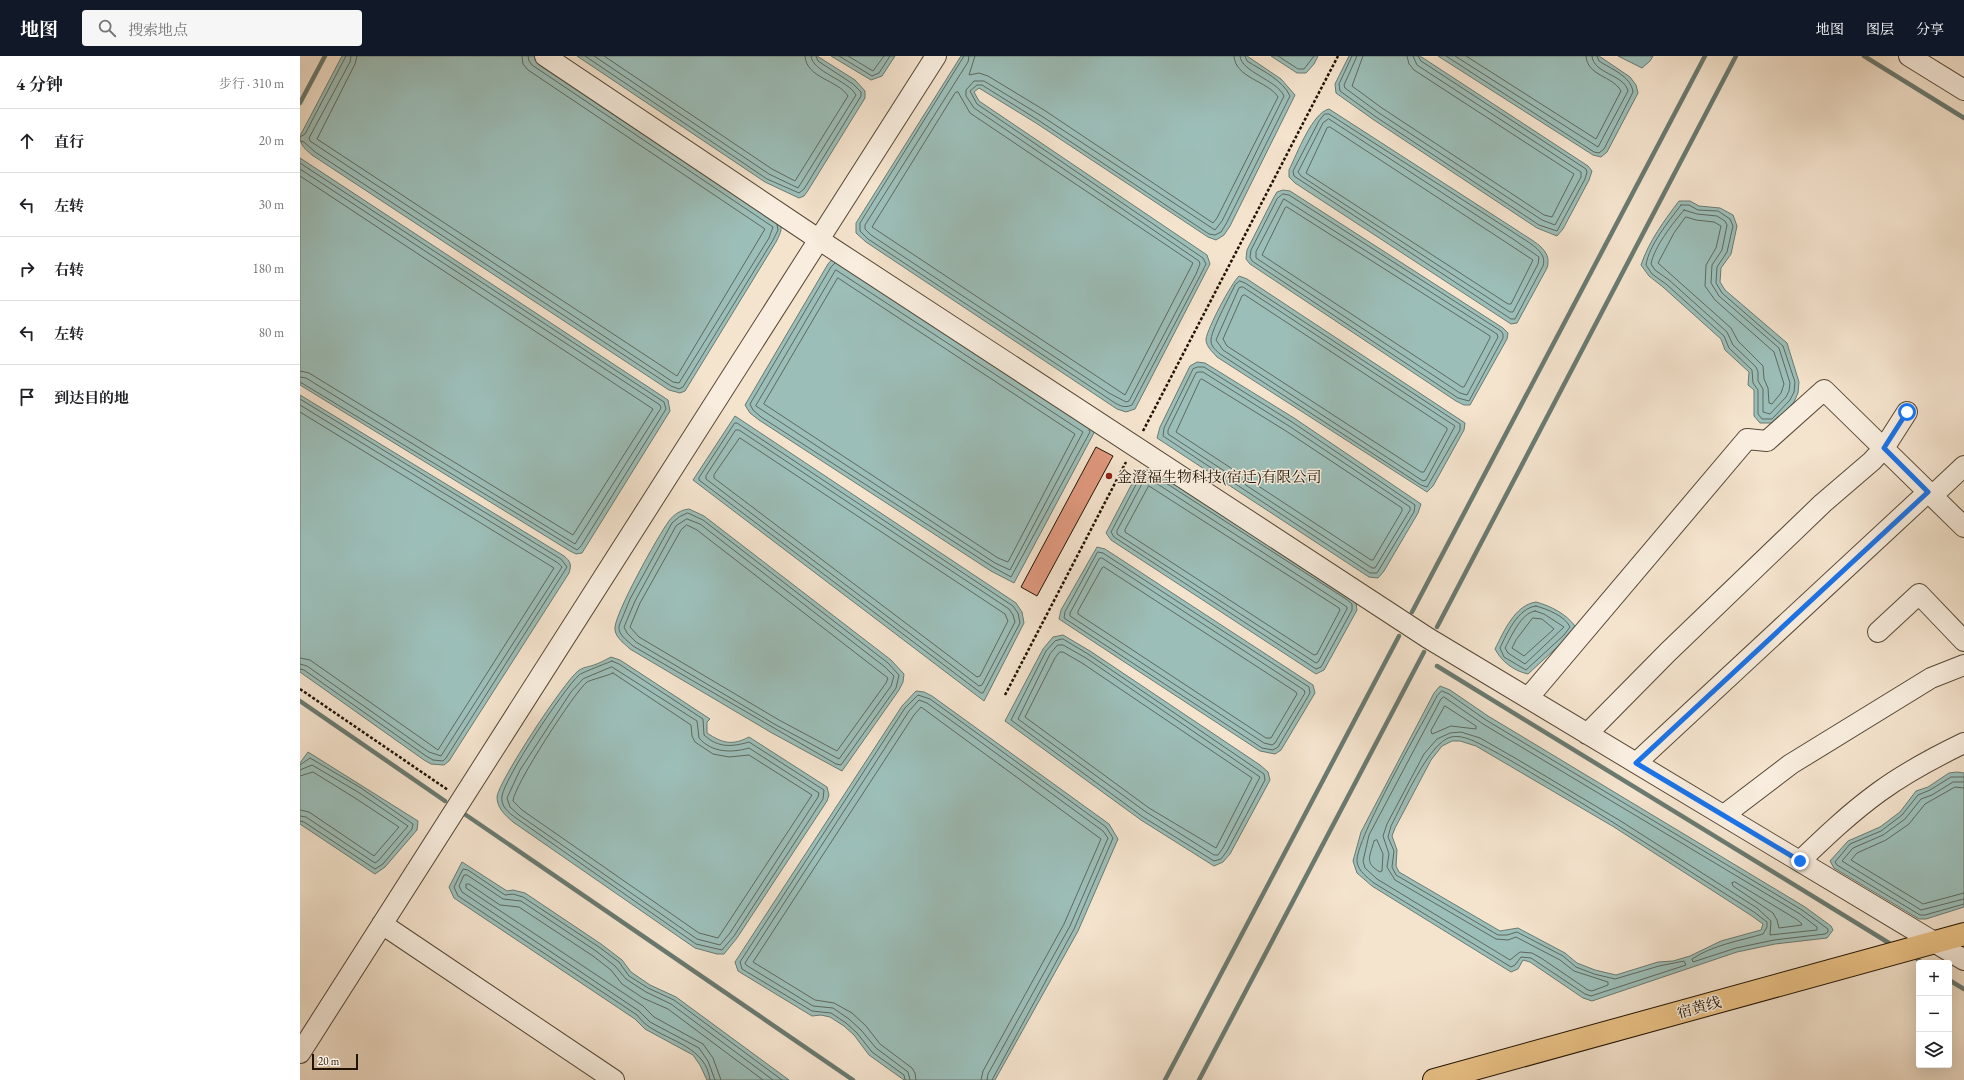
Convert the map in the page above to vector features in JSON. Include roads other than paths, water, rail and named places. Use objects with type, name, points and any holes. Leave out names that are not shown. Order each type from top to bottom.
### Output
[{"type":"main road","name":"宿黄线","points":[[1434,1080],[1964,934]]},
{"type":"street","points":[[545,56],[818,239],[1428,638],[1964,960]]},
{"type":"street","points":[[300,1053],[936,56]]},
{"type":"street","points":[[1909,56],[1964,90]]},
{"type":"street","points":[[1528,698],[1747,439],[1767,441],[1824,390],[1964,527]]},
{"type":"street","points":[[1587,734],[1668,652],[1823,503],[1884,448],[1907,412]]},
{"type":"street","points":[[1636,763],[1930,494],[1964,466]]},
{"type":"street","points":[[1878,632],[1919,594],[1964,641]]},
{"type":"street","points":[[1724,815],[1791,764],[1931,678],[1964,665]]},
{"type":"street","points":[[1800,861],[1832,830],[1879,792],[1937,757],[1964,743]]},
{"type":"street","points":[[382,924],[614,1080]]},
{"type":"water","points":[[342,56],[535,56],[777,218],[781,230],[776,242],[685,391],[680,393],[669,390],[307,151],[303,147],[300,136]]},
{"type":"water","points":[[577,56],[817,56],[855,80],[865,91],[865,98],[807,192],[804,196],[799,198],[765,182]]},
{"type":"water","points":[[831,56],[895,56],[882,76],[871,80]]},
{"type":"water","points":[[961,56],[1247,56],[1281,79],[1295,95],[1230,226],[1224,235],[1216,240],[1208,237],[1036,123],[979,88],[974,92],[979,101],[1207,255],[1210,264],[1135,409],[1126,412],[1117,409],[866,242],[856,233],[856,223]]},
{"type":"water","points":[[1271,56],[1318,56],[1314,64],[1306,73],[1297,73]]},
{"type":"water","points":[[1349,56],[1420,56],[1588,166],[1592,171],[1589,180],[1563,229],[1557,236],[1537,228],[1374,120],[1336,93],[1335,84]]},
{"type":"water","points":[[1438,56],[1599,56],[1630,77],[1636,85],[1638,93],[1607,152],[1601,157],[1593,155]]},
{"type":"water","points":[[1618,56],[1653,56],[1642,68]]},
{"type":"water","points":[[1329,109],[1540,246],[1547,256],[1547,268],[1517,323],[1511,324],[1295,183],[1289,177],[1289,170],[1311,126],[1323,112]]},
{"type":"water","points":[[300,158],[668,400],[670,411],[582,553],[576,554],[570,551],[300,385]]},
{"type":"water","points":[[1283,190],[1290,191],[1503,328],[1508,333],[1507,339],[1470,405],[1464,405],[1456,401],[1250,264],[1246,259],[1247,250],[1277,192]]},
{"type":"water","points":[[1679,201],[1690,201],[1699,206],[1720,208],[1733,215],[1737,226],[1731,254],[1721,268],[1720,282],[1725,290],[1787,343],[1799,382],[1798,393],[1794,402],[1774,423],[1760,423],[1754,416],[1754,390],[1748,385],[1749,372],[1725,350],[1721,339],[1649,276],[1641,265],[1653,239]]},
{"type":"water","points":[[834,257],[1096,429],[1014,583],[991,571],[759,420],[750,413],[745,405],[828,264]]},
{"type":"water","points":[[1239,276],[1247,279],[1465,423],[1464,430],[1433,486],[1427,492],[1217,357],[1208,347],[1206,339],[1215,316]]},
{"type":"water","points":[[1197,362],[1205,363],[1294,418],[1421,504],[1418,513],[1384,571],[1378,578],[1369,577],[1157,438],[1160,427],[1190,366]]},
{"type":"water","points":[[300,395],[564,556],[570,563],[569,573],[449,761],[444,765],[431,764],[424,760],[300,672]]},
{"type":"water","points":[[735,416],[1016,603],[1022,612],[1024,623],[984,701],[693,480]]},
{"type":"water","points":[[1141,470],[1149,470],[1160,474],[1348,596],[1356,603],[1357,610],[1324,670],[1316,674],[1111,540],[1106,533],[1136,476]]},
{"type":"water","points":[[689,509],[704,516],[891,660],[904,674],[903,682],[899,690],[842,771],[772,733],[630,649],[617,636],[615,630],[616,622],[637,576],[656,542],[675,514]]},
{"type":"water","points":[[1097,547],[1105,549],[1313,685],[1315,693],[1281,750],[1275,754],[1260,751],[1059,619],[1061,610]]},
{"type":"water","points":[[1536,602],[1558,611],[1575,626],[1567,638],[1528,674],[1518,671],[1509,665],[1501,658],[1495,649],[1506,627],[1516,613],[1529,604]]},
{"type":"water","points":[[1063,635],[1090,651],[1260,765],[1268,772],[1270,780],[1230,854],[1223,862],[1214,866],[1141,820],[1005,721],[1043,649],[1053,637]]},
{"type":"water","points":[[611,657],[620,660],[710,719],[707,722],[707,733],[727,742],[737,742],[749,737],[827,787],[829,795],[827,801],[737,938],[724,954],[717,954],[695,948],[513,822],[504,814],[498,805],[497,797],[500,788],[519,753],[560,693],[578,671]]},
{"type":"water","points":[[1440,686],[1450,690],[1488,716],[1805,907],[1831,926],[1833,930],[1827,938],[1775,944],[1737,952],[1592,1001],[1583,998],[1530,962],[1523,960],[1518,969],[1511,972],[1372,886],[1357,873],[1353,861],[1361,832],[1434,693]],"holes":[[[1452,741],[1460,741],[1476,746],[1614,827],[1752,916],[1763,924],[1761,930],[1721,941],[1690,956],[1673,961],[1658,962],[1616,975],[1595,970],[1577,963],[1565,953],[1518,928],[1500,931],[1399,872],[1396,866],[1397,850],[1392,836],[1395,828],[1431,760],[1442,746]]]},
{"type":"water","points":[[916,691],[924,692],[932,696],[1109,824],[1118,839],[1078,931],[995,1080],[904,1080],[869,1055],[854,1035],[844,1026],[830,1017],[821,1015],[812,1016],[738,971],[735,962],[902,706]]},
{"type":"water","points":[[308,752],[418,821],[417,830],[385,867],[375,874],[300,824],[300,763]]},
{"type":"water","points":[[1949,773],[1964,773],[1964,907],[1926,919],[1919,919],[1834,868],[1830,861],[1848,841],[1880,827],[1900,812],[1916,791],[1928,787]]},
{"type":"water","points":[[462,862],[507,891],[513,890],[525,893],[601,944],[622,960],[631,972],[650,985],[676,997],[789,1080],[707,1080],[700,1065],[693,1055],[645,1029],[635,1019],[454,898],[449,887]]},
{"type":"waterway","points":[[300,103],[325,56]]},
{"type":"waterway","points":[[1412,612],[1705,56]]},
{"type":"waterway","points":[[1437,627],[1736,56]]},
{"type":"waterway","points":[[1864,56],[1964,118]]},
{"type":"waterway","points":[[1165,1080],[1399,636]]},
{"type":"waterway","points":[[1199,1080],[1424,652]]},
{"type":"waterway","points":[[1437,666],[1889,943]]},
{"type":"waterway","points":[[300,701],[445,801]]},
{"type":"waterway","points":[[466,815],[853,1080]]},
{"type":"waterway","points":[[1952,982],[1964,989]]},
{"type":"place","name":"金澄福生物科技(宿迁)有限公司","points":[[1109,476]]}]
